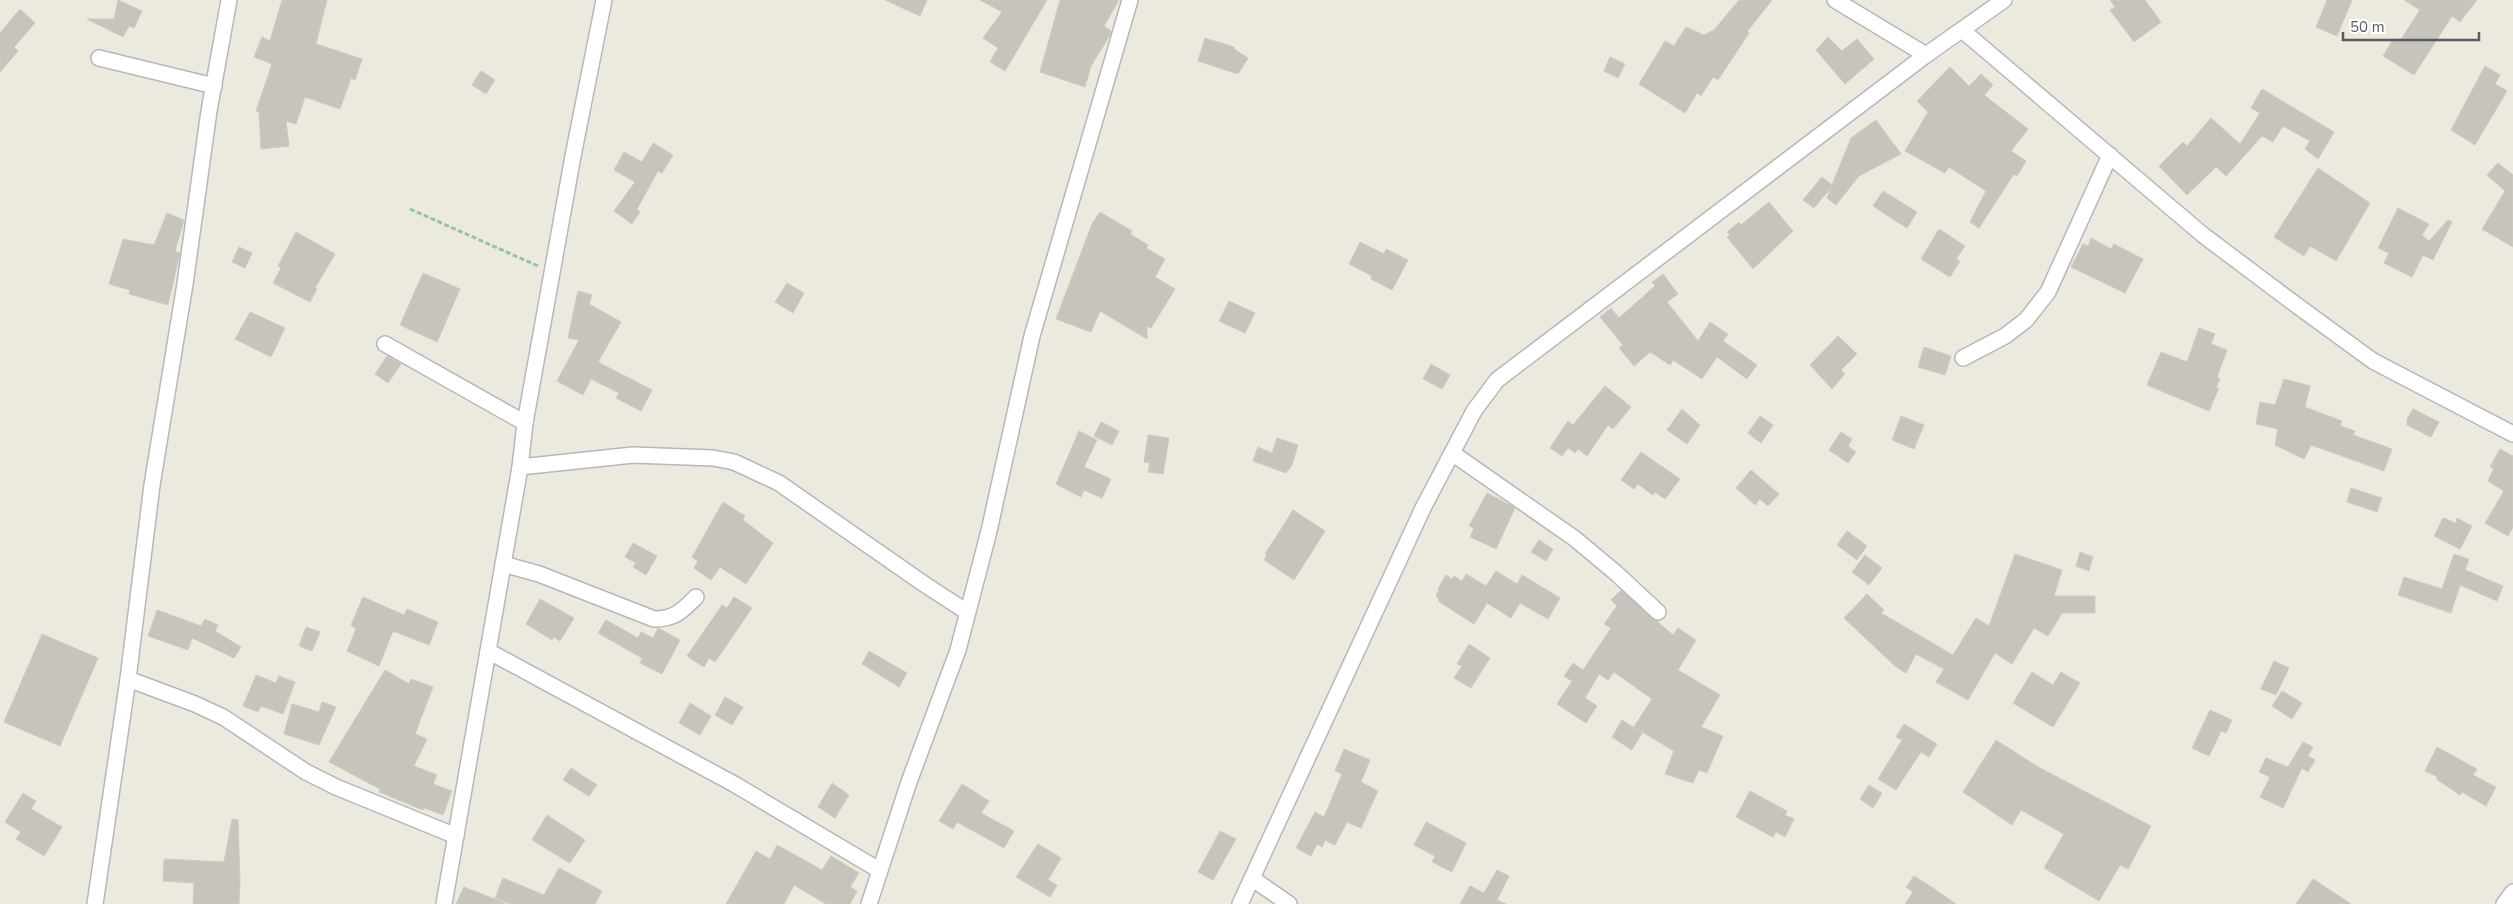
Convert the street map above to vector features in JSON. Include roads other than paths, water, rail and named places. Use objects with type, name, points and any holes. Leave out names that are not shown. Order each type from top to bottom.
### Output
[{"type":"street","points":[[95,904],[128,679],[152,485],[229,0]]},
{"type":"street","points":[[444,904],[504,564],[520,467],[525,423],[604,0]]},
{"type":"street","points":[[869,904],[879,870],[958,650],[989,531],[1032,336],[1130,0]]},
{"type":"street","points":[[1835,0],[1926,55]]},
{"type":"street","points":[[1240,904],[1424,508],[1474,411],[1497,380],[1926,55],[2004,0]]},
{"type":"street","points":[[1962,30],[2204,236],[2373,361],[2513,434]]},
{"type":"street","points":[[99,58],[214,86]]},
{"type":"street","points":[[1963,358],[2005,336],[2026,320],[2048,292],[2110,155]]},
{"type":"street","points":[[386,344],[525,423]]},
{"type":"street","points":[[1452,453],[1574,538],[1616,573],[1658,612]]},
{"type":"street","points":[[520,467],[633,454],[714,458],[734,462],[779,483],[967,612]]},
{"type":"street","points":[[504,564],[539,574],[654,619],[668,619],[679,614],[696,596]]},
{"type":"street","points":[[488,651],[726,780],[879,870]]},
{"type":"street","points":[[128,679],[195,704],[223,718],[306,772],[336,787],[456,836]]},
{"type":"street","points":[[1253,879],[1289,904]]}]
